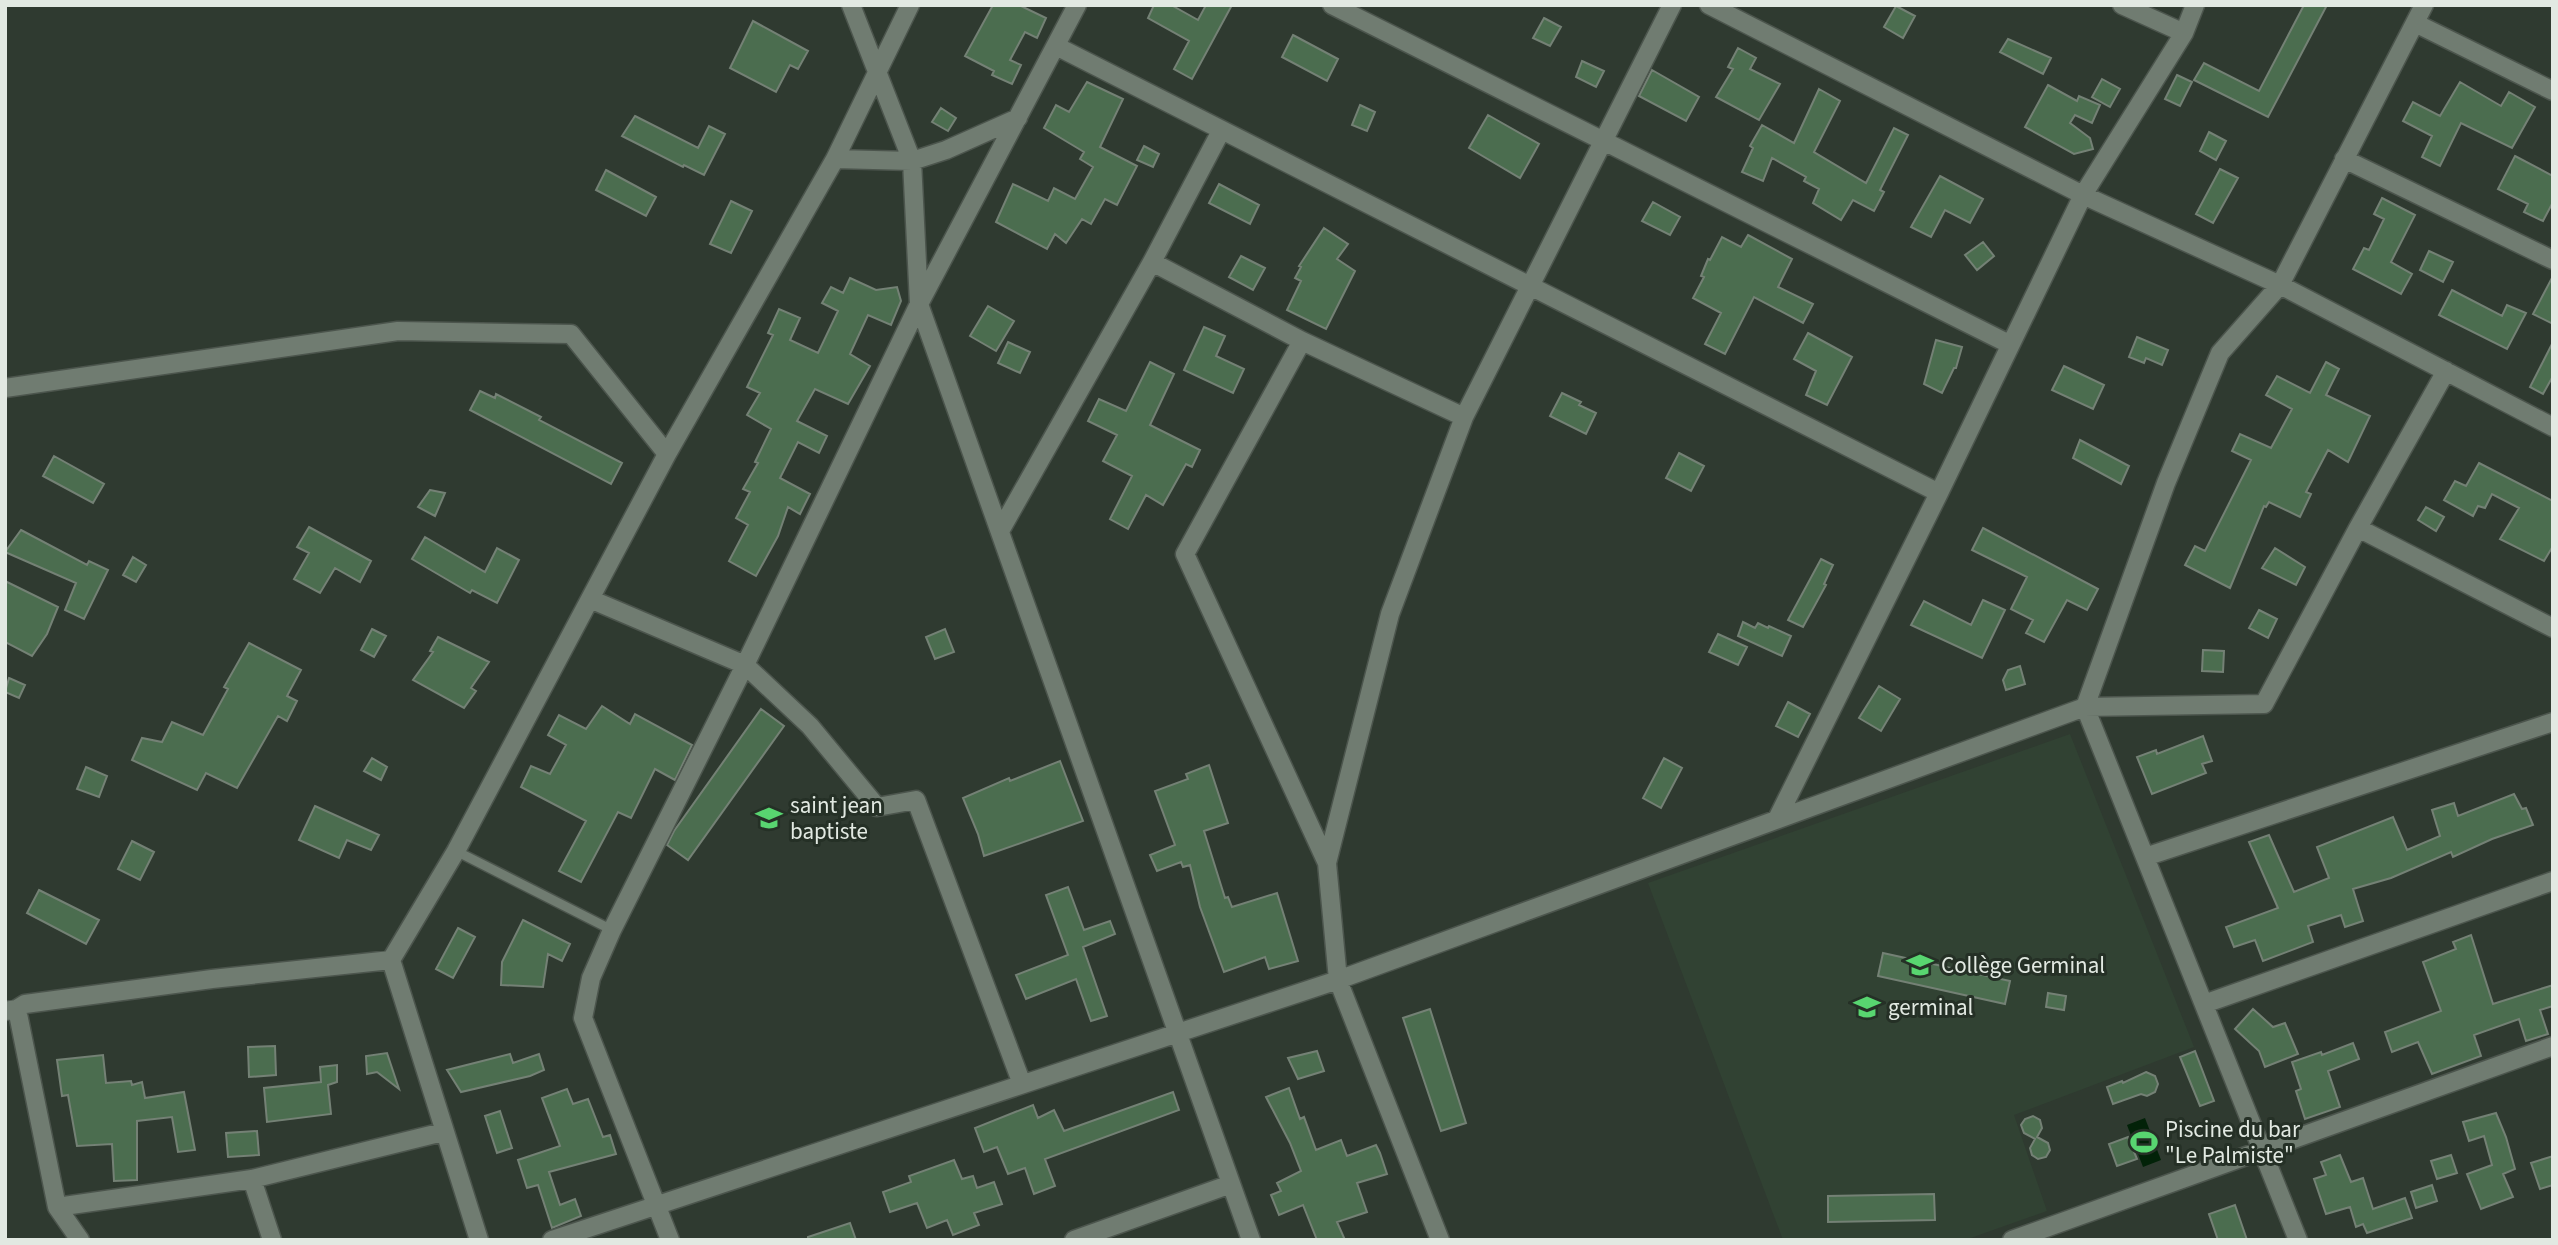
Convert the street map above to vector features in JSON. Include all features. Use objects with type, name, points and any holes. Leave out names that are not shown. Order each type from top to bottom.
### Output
[{"type":"street","points":[[851,5],[876,75],[912,161],[919,304],[1251,1240]]},
{"type":"street","points":[[479,1240],[391,960],[456,851],[667,454],[835,159],[911,5]]},
{"type":"street","points":[[670,1240],[583,1018],[591,978],[612,930],[745,664],[919,304],[1077,5]]},
{"type":"street","points":[[1332,5],[2009,344]]},
{"type":"street","points":[[1327,863],[1390,614],[1464,417],[1672,5]]},
{"type":"street","points":[[1709,5],[2083,195],[2280,285],[2553,427]]},
{"type":"street","points":[[2122,5],[2184,33]]},
{"type":"street","points":[[1777,819],[2083,195],[2184,33],[2196,5]]},
{"type":"street","points":[[2298,1240],[2085,707],[2166,483],[2220,353],[2280,285],[2424,5]]},
{"type":"street","points":[[2415,23],[2553,91]]},
{"type":"street","points":[[1056,46],[1939,493]]},
{"type":"street","points":[[835,159],[912,161],[946,150],[1018,118]]},
{"type":"street","points":[[1000,531],[1152,262],[1221,131]]},
{"type":"street","points":[[2344,159],[2553,260]]},
{"type":"street","points":[[1152,262],[1302,341],[1464,417]]},
{"type":"street","points":[[5,388],[398,331],[571,334],[667,454]]},
{"type":"street","points":[[1302,341],[1185,554],[1327,863],[1338,980],[1440,1240]]},
{"type":"street","points":[[552,1240],[1338,980],[2085,707],[2264,704],[2446,371]]},
{"type":"street","points":[[2358,528],[2553,628]]},
{"type":"street","points":[[590,599],[745,664],[810,726],[877,807],[916,800],[1022,1084]]},
{"type":"street","points":[[2145,857],[2553,722]]},
{"type":"street","points":[[2204,1004],[2553,881]]},
{"type":"street","points":[[80,1240],[57,1207],[11,1010],[25,1004],[391,960]]},
{"type":"street","points":[[2012,1240],[2553,1046]]},
{"type":"street","points":[[57,1207],[252,1179],[443,1132]]},
{"type":"street","points":[[252,1179],[272,1240]]},
{"type":"street","points":[[1074,1240],[1231,1184]]},
{"type":"lane","points":[[456,851],[612,930]]},
{"type":"shaded area","name":"Collège Germinal","points":[[2070,734],[2194,1047],[2014,1115],[2047,1211],[1965,1240],[1783,1240],[1648,883]]},
{"type":"shaded area","name":"Piscine du bar \"Le Palmiste\"","points":[[2145,1118],[2161,1160],[2143,1167],[2127,1125]]},
{"type":"building","points":[[993,5],[1019,5],[1046,18],[1037,38],[1025,32],[1010,60],[1021,65],[1012,84],[992,75],[994,71],[965,56]]},
{"type":"building","points":[[1154,5],[1171,5],[1198,20],[1206,5],[1232,5],[1192,79],[1174,69],[1189,41],[1148,18]]},
{"type":"building","points":[[2304,5],[2327,5],[2268,117],[2194,80],[2204,63],[2259,91]]},
{"type":"building","points":[[1896,6],[1915,16],[1903,38],[1884,27]]},
{"type":"building","points":[[1544,18],[1561,27],[1550,46],[1533,38]]},
{"type":"building","points":[[753,21],[808,51],[798,69],[790,65],[776,92],[730,68]]},
{"type":"building","points":[[1293,35],[1338,59],[1327,81],[1282,57]]},
{"type":"building","points":[[2008,39],[2051,58],[2043,74],[2000,52]]},
{"type":"building","points":[[1738,48],[1756,58],[1750,69],[1780,84],[1759,120],[1716,97],[1733,69],[1728,67]]},
{"type":"building","points":[[1582,61],[1604,71],[1596,87],[1576,77]]},
{"type":"building","points":[[1652,70],[1699,97],[1686,121],[1639,96]]},
{"type":"building","points":[[2177,75],[2192,82],[2180,106],[2165,99]]},
{"type":"building","points":[[2102,79],[2120,89],[2110,107],[2092,97]]},
{"type":"building","points":[[1087,82],[1123,99],[1100,147],[1137,166],[1117,205],[1105,199],[1091,224],[1082,219],[1066,243],[1055,234],[1047,249],[996,222],[1013,184],[1048,201],[1054,188],[1075,199],[1093,167],[1080,159],[1084,152],[1044,128],[1056,105],[1069,112]]},
{"type":"building","points":[[2460,82],[2501,106],[2509,92],[2535,107],[2512,148],[2461,123],[2440,166],[2422,157],[2432,136],[2403,121],[2413,102],[2440,116]]},
{"type":"building","points":[[2048,85],[2077,101],[2079,96],[2100,105],[2092,123],[2075,115],[2070,123],[2090,138],[2093,149],[2074,154],[2025,127]]},
{"type":"building","points":[[1819,89],[1840,101],[1814,152],[1866,183],[1894,128],[1908,135],[1880,190],[1884,192],[1874,211],[1853,200],[1841,220],[1813,203],[1819,189],[1804,181],[1806,177],[1772,158],[1763,181],[1742,172],[1753,148],[1750,146],[1762,125],[1794,143]]},
{"type":"building","points":[[1360,105],[1375,112],[1367,131],[1352,125]]},
{"type":"building","points":[[941,108],[956,118],[948,131],[932,122]]},
{"type":"building","points":[[1488,115],[1539,144],[1520,178],[1469,148]]},
{"type":"building","points":[[635,116],[698,148],[709,126],[725,134],[704,175],[622,136]]},
{"type":"building","points":[[2209,132],[2226,141],[2216,160],[2200,151]]},
{"type":"building","points":[[1144,146],[1159,154],[1153,167],[1137,160]]},
{"type":"building","points":[[2515,156],[2553,176],[2553,202],[2543,221],[2524,212],[2528,204],[2498,189]]},
{"type":"building","points":[[2220,169],[2238,178],[2213,223],[2196,214]]},
{"type":"building","points":[[606,170],[656,197],[646,216],[596,190]]},
{"type":"building","points":[[1940,176],[1983,199],[1970,223],[1945,210],[1931,237],[1911,227]]},
{"type":"building","points":[[1219,184],[1259,205],[1250,224],[1209,203]]},
{"type":"building","points":[[2382,198],[2415,215],[2391,262],[2412,274],[2401,294],[2353,269],[2364,248],[2369,250],[2384,219],[2374,214]]},
{"type":"building","points":[[731,201],[752,211],[731,253],[710,244]]},
{"type":"building","points":[[1653,202],[1680,217],[1670,235],[1642,221]]},
{"type":"building","points":[[1324,228],[1348,244],[1337,259],[1355,271],[1326,329],[1287,310],[1301,281],[1295,278],[1301,267],[1299,266]]},
{"type":"building","points":[[1748,235],[1792,259],[1778,287],[1813,304],[1803,323],[1754,297],[1725,354],[1705,344],[1721,313],[1693,298],[1704,277],[1701,276],[1708,259],[1710,260],[1722,237],[1741,247]]},
{"type":"building","points":[[1983,242],[1994,256],[1977,270],[1965,255]]},
{"type":"building","points":[[2429,251],[2453,262],[2443,282],[2420,270]]},
{"type":"building","points":[[1241,256],[1265,268],[1253,290],[1229,277]]},
{"type":"building","points":[[2553,276],[2553,324],[2533,314]]},
{"type":"building","points":[[850,278],[876,290],[897,287],[901,301],[891,325],[868,315],[850,354],[870,366],[848,404],[815,389],[797,421],[827,436],[819,453],[798,442],[780,478],[810,494],[800,514],[788,507],[778,536],[756,576],[729,561],[748,525],[736,518],[750,492],[743,489],[758,463],[755,462],[771,429],[747,415],[760,393],[747,387],[773,335],[768,333],[779,309],[800,318],[790,340],[818,353],[838,311],[822,303],[831,287],[843,293]]},
{"type":"building","points":[[2452,290],[2502,316],[2507,305],[2526,313],[2507,349],[2439,315]]},
{"type":"building","points":[[988,306],[1014,321],[996,351],[970,336]]},
{"type":"building","points":[[1204,327],[1225,336],[1216,356],[1244,369],[1233,393],[1184,370]]},
{"type":"building","points":[[1808,333],[1852,357],[1827,405],[1806,395],[1816,371],[1794,359]]},
{"type":"building","points":[[2137,337],[2168,350],[2162,365],[2146,358],[2144,363],[2129,357]]},
{"type":"building","points":[[1936,340],[1962,347],[1956,368],[1942,393],[1924,384]]},
{"type":"building","points":[[1008,342],[1030,352],[1020,373],[998,363]]},
{"type":"building","points":[[2553,342],[2553,376],[2543,394],[2530,387]]},
{"type":"building","points":[[1150,362],[1174,374],[1150,425],[1200,450],[1192,467],[1186,464],[1163,505],[1146,495],[1128,529],[1110,519],[1132,476],[1103,461],[1117,435],[1088,421],[1099,399],[1126,411]]},
{"type":"building","points":[[2326,362],[2339,369],[2326,395],[2370,416],[2348,462],[2328,450],[2306,492],[2311,494],[2300,517],[2269,502],[2264,506],[2230,588],[2185,565],[2195,546],[2205,551],[2251,460],[2232,451],[2240,434],[2271,448],[2292,409],[2266,395],[2277,376],[2310,393]]},
{"type":"building","points":[[2064,366],[2104,385],[2093,409],[2052,390]]},
{"type":"building","points":[[480,391],[495,398],[496,394],[541,417],[539,420],[622,463],[611,484],[470,410]]},
{"type":"building","points":[[1562,393],[1596,413],[1586,434],[1550,416]]},
{"type":"building","points":[[2080,440],[2129,466],[2121,484],[2073,458]]},
{"type":"building","points":[[1679,453],[1704,466],[1691,491],[1666,478]]},
{"type":"building","points":[[54,456],[104,484],[93,503],[43,476]]},
{"type":"building","points":[[2479,463],[2553,501],[2553,546],[2544,561],[2500,539],[2519,508],[2492,494],[2485,508],[2478,506],[2473,516],[2444,500],[2455,481],[2466,486]]},
{"type":"building","points":[[430,490],[445,493],[435,516],[418,507]]},
{"type":"building","points":[[2426,507],[2444,517],[2436,531],[2418,520]]},
{"type":"building","points":[[309,527],[371,561],[360,582],[335,568],[320,593],[294,579],[309,553],[297,547]]},
{"type":"building","points":[[1983,528],[2098,589],[2087,610],[2067,600],[2044,642],[2026,633],[2033,620],[2011,609],[2027,577],[1972,550]]},
{"type":"building","points":[[21,530],[87,565],[89,561],[108,570],[84,619],[65,610],[76,583],[5,552]]},
{"type":"building","points":[[425,537],[485,572],[497,548],[519,560],[497,603],[472,590],[470,593],[412,559]]},
{"type":"building","points":[[2275,548],[2305,567],[2296,585],[2262,568]]},
{"type":"building","points":[[133,557],[146,565],[136,582],[123,575]]},
{"type":"building","points":[[1821,559],[1833,565],[1824,584],[1826,585],[1803,627],[1788,620]]},
{"type":"building","points":[[5,581],[58,607],[47,634],[32,656],[5,642]]},
{"type":"building","points":[[1983,600],[2005,610],[1982,658],[1911,625],[1924,601],[1971,625]]},
{"type":"building","points":[[2259,610],[2277,619],[2268,638],[2249,628]]},
{"type":"building","points":[[1743,622],[1755,628],[1758,623],[1768,628],[1769,626],[1791,636],[1782,656],[1738,636]]},
{"type":"building","points":[[372,629],[386,636],[374,657],[361,650]]},
{"type":"building","points":[[945,629],[954,652],[935,659],[926,637]]},
{"type":"building","points":[[1718,634],[1747,647],[1738,665],[1709,652]]},
{"type":"building","points":[[438,637],[489,662],[471,688],[476,691],[464,708],[413,680],[433,652],[430,651]]},
{"type":"building","points":[[249,643],[301,670],[287,696],[297,701],[287,721],[278,716],[237,788],[206,773],[197,790],[132,760],[142,738],[162,742],[172,722],[203,735],[228,689],[224,687]]},
{"type":"building","points":[[2203,650],[2224,651],[2223,672],[2202,671]]},
{"type":"building","points":[[2020,666],[2025,684],[2006,690],[2003,680],[2008,670]]},
{"type":"building","points":[[9,678],[25,685],[19,698],[5,692]]},
{"type":"building","points":[[1879,686],[1900,699],[1881,731],[1859,718]]},
{"type":"building","points":[[1788,702],[1810,714],[1798,737],[1776,726]]},
{"type":"building","points":[[602,706],[630,724],[635,714],[692,745],[675,780],[655,769],[631,818],[618,812],[581,882],[559,871],[586,821],[521,787],[531,766],[550,774],[566,745],[548,735],[559,715],[586,729]]},
{"type":"building","points":[[761,709],[784,726],[688,860],[667,845],[674,831]]},
{"type":"building","points":[[2203,736],[2212,761],[2202,764],[2206,773],[2152,794],[2137,757],[2156,750],[2157,754]]},
{"type":"building","points":[[372,758],[387,767],[381,780],[364,771]]},
{"type":"building","points":[[1664,758],[1682,768],[1661,808],[1643,798]]},
{"type":"building","points":[[1060,761],[1083,821],[984,856],[963,798],[1009,778],[1010,781]]},
{"type":"building","points":[[1209,765],[1228,823],[1204,831],[1225,898],[1228,897],[1232,907],[1277,893],[1298,961],[1269,969],[1265,957],[1224,972],[1200,907],[1190,865],[1183,867],[1181,862],[1157,871],[1150,855],[1175,845],[1155,791],[1188,779],[1186,774]]},
{"type":"building","points":[[86,767],[107,776],[99,797],[77,789]]},
{"type":"building","points":[[2514,794],[2522,809],[2526,808],[2533,825],[2492,839],[2453,857],[2451,852],[2391,878],[2353,889],[2363,921],[2345,927],[2341,915],[2308,926],[2313,942],[2263,961],[2255,940],[2234,947],[2226,927],[2278,908],[2249,842],[2269,835],[2294,892],[2329,878],[2317,847],[2393,817],[2407,850],[2440,836],[2432,810],[2454,803],[2458,816]]},
{"type":"building","points":[[315,806],[379,835],[371,850],[347,840],[339,858],[299,840]]},
{"type":"building","points":[[132,841],[154,852],[140,880],[118,869]]},
{"type":"building","points":[[1068,887],[1084,930],[1110,921],[1115,934],[1083,947],[1107,1016],[1091,1021],[1076,979],[1026,999],[1016,975],[1068,955],[1046,895]]},
{"type":"building","points":[[39,890],[99,920],[86,944],[27,913]]},
{"type":"building","points":[[523,920],[570,944],[562,961],[548,954],[543,987],[501,985],[502,962]]},
{"type":"building","points":[[458,928],[475,937],[453,978],[436,969]]},
{"type":"building","points":[[2471,935],[2493,1004],[2553,985],[2553,1006],[2540,1010],[2548,1034],[2526,1041],[2519,1019],[2474,1035],[2481,1056],[2432,1074],[2418,1042],[2392,1052],[2385,1032],[2441,1011],[2423,962],[2456,949],[2453,942]]},
{"type":"building","points":[[1883,953],[2010,981],[2005,1004],[1878,976]]},
{"type":"building","points":[[2048,993],[2066,996],[2064,1010],[2046,1007]]},
{"type":"building","points":[[1430,1009],[1466,1123],[1441,1131],[1403,1018]]},
{"type":"building","points":[[2253,1009],[2273,1027],[2285,1023],[2298,1054],[2265,1067],[2259,1051],[2235,1029]]},
{"type":"building","points":[[2353,1043],[2359,1059],[2328,1071],[2340,1107],[2305,1119],[2296,1091],[2301,1089],[2292,1062],[2321,1052],[2322,1055]]},
{"type":"building","points":[[275,1046],[276,1075],[249,1077],[248,1047]]},
{"type":"building","points":[[1317,1051],[1324,1071],[1298,1079],[1288,1058]]},
{"type":"building","points":[[2195,1051],[2214,1101],[2200,1106],[2180,1057]]},
{"type":"building","points":[[387,1053],[399,1089],[377,1072],[367,1074],[366,1056]]},
{"type":"building","points":[[510,1054],[513,1063],[539,1054],[544,1070],[530,1076],[461,1092],[447,1070]]},
{"type":"building","points":[[103,1055],[106,1083],[131,1081],[132,1085],[142,1082],[145,1098],[184,1092],[195,1150],[178,1152],[172,1117],[137,1121],[137,1180],[114,1181],[112,1144],[77,1146],[68,1095],[62,1096],[57,1060]]},
{"type":"building","points":[[337,1065],[337,1082],[328,1085],[331,1114],[267,1122],[264,1088],[321,1082],[320,1067]]},
{"type":"building","points":[[2146,1072],[2155,1076],[2158,1084],[2155,1092],[2113,1104],[2107,1087]]},
{"type":"building","points":[[1289,1088],[1300,1119],[1304,1117],[1316,1150],[1341,1140],[1347,1156],[1376,1145],[1380,1153],[1387,1174],[1357,1183],[1367,1212],[1337,1222],[1345,1240],[1317,1240],[1303,1205],[1279,1215],[1271,1195],[1281,1191],[1277,1183],[1301,1171],[1266,1097]]},
{"type":"building","points":[[567,1089],[573,1104],[588,1099],[603,1137],[610,1135],[616,1154],[549,1172],[560,1205],[575,1199],[581,1216],[552,1228],[538,1185],[527,1188],[518,1160],[560,1146],[542,1098]]},
{"type":"building","points":[[1173,1092],[1179,1110],[1045,1159],[1055,1186],[1034,1194],[1025,1168],[1008,1174],[997,1147],[984,1152],[975,1128],[1033,1105],[1038,1118],[1054,1110],[1064,1131]]},
{"type":"building","points":[[500,1111],[512,1148],[497,1153],[485,1116]]},
{"type":"building","points":[[2496,1113],[2515,1169],[2503,1174],[2513,1197],[2481,1209],[2467,1174],[2492,1165],[2484,1136],[2469,1141],[2463,1122]]},
{"type":"building","points":[[2033,1116],[2040,1120],[2042,1128],[2037,1137],[2048,1143],[2050,1150],[2046,1157],[2038,1159],[2032,1155],[2030,1148],[2035,1139],[2024,1133],[2021,1125],[2025,1119]]},
{"type":"building","points":[[257,1131],[259,1155],[228,1157],[226,1133]]},
{"type":"building","points":[[2128,1137],[2137,1159],[2117,1166],[2109,1144]]},
{"type":"building","points":[[2340,1155],[2351,1182],[2363,1178],[2373,1209],[2405,1198],[2412,1218],[2367,1233],[2363,1224],[2356,1227],[2350,1207],[2326,1214],[2314,1179],[2326,1175],[2321,1162]]},
{"type":"building","points":[[2451,1155],[2457,1173],[2437,1179],[2431,1161]]},
{"type":"building","points":[[2553,1156],[2553,1185],[2540,1189],[2531,1163]]},
{"type":"building","points":[[954,1160],[962,1179],[973,1176],[977,1188],[994,1182],[1002,1204],[974,1213],[979,1225],[953,1235],[947,1220],[927,1228],[917,1203],[890,1212],[883,1192],[911,1182],[909,1176]]},
{"type":"building","points":[[2432,1185],[2437,1201],[2416,1208],[2411,1192]]},
{"type":"building","points":[[1934,1194],[1935,1220],[1828,1222],[1828,1196]]},
{"type":"building","points":[[2235,1205],[2247,1240],[2218,1240],[2209,1214]]},
{"type":"building","points":[[850,1223],[856,1240],[808,1240],[808,1237]]},
{"type":"place","name":"saint jean baptiste","points":[[769,818]]},
{"type":"place","name":"Collège Germinal","points":[[1920,965]]},
{"type":"place","name":"germinal","points":[[1867,1007]]},
{"type":"place","name":"Piscine du bar \"Le Palmiste\"","points":[[2144,1142]]}]
